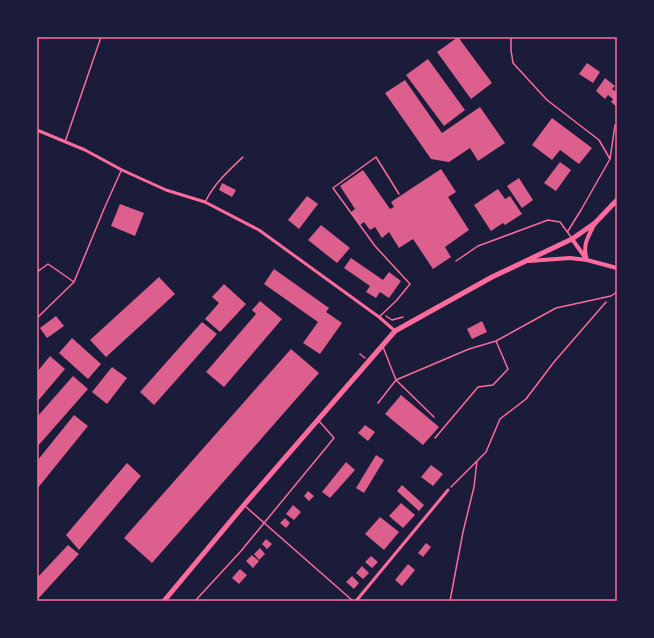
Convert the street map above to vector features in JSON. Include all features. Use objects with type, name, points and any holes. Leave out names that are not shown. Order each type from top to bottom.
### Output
[{"type":"main road","points":[[164,601],[244,505],[395,331],[492,277],[572,239],[595,223],[617,200]]},
{"type":"street","points":[[37,130],[85,150],[122,170],[166,190],[205,202],[259,230],[379,317],[395,331]]},
{"type":"street","points":[[587,260],[585,244],[595,223]]},
{"type":"street","points":[[572,239],[587,260]]},
{"type":"street","points":[[526,261],[570,258],[587,260],[617,268]]},
{"type":"street","points":[[355,601],[448,490]]},
{"type":"lane","points":[[66,142],[101,37]]},
{"type":"lane","points":[[511,37],[513,63],[548,100],[599,140],[610,159]]},
{"type":"lane","points":[[568,231],[610,159],[615,125]]},
{"type":"lane","points":[[205,202],[219,179],[244,157]]},
{"type":"lane","points":[[379,317],[396,301],[410,284],[374,246],[333,188],[376,157],[399,194]]},
{"type":"lane","points":[[37,318],[74,282],[122,170]]},
{"type":"lane","points":[[456,260],[478,246],[548,220],[560,222],[568,231],[572,239]]},
{"type":"lane","points":[[37,272],[48,264],[74,282]]},
{"type":"lane","points":[[378,403],[396,380],[470,349],[496,341],[556,308],[611,296],[617,292]]},
{"type":"lane","points":[[435,438],[478,387],[494,385],[508,369],[496,341]]},
{"type":"lane","points":[[382,346],[396,380],[434,417]]},
{"type":"lane","points":[[195,601],[241,551],[334,438],[318,420]]},
{"type":"lane","points":[[244,505],[355,601]]},
{"type":"path","points":[[448,490],[486,452],[500,419],[526,399],[554,362],[611,296]]},
{"type":"path","points":[[383,313],[392,320],[403,317]]},
{"type":"path","points":[[450,601],[463,532],[474,487],[477,461]]},
{"type":"building","points":[[458,37],[492,83],[471,99],[437,52]]},
{"type":"building","points":[[428,59],[465,110],[444,126],[406,75]]},
{"type":"building","points":[[587,63],[600,72],[593,83],[579,74]]},
{"type":"building","points":[[605,78],[615,86],[612,89],[617,92],[617,107],[611,102],[613,99],[608,95],[605,99],[596,91]]},
{"type":"building","points":[[405,80],[442,133],[480,107],[505,143],[478,161],[470,148],[449,162],[431,159],[385,93]]},
{"type":"building","points":[[552,118],[592,148],[579,164],[560,150],[552,160],[532,145]]},
{"type":"building","points":[[560,162],[571,170],[556,191],[544,183]]},
{"type":"building","points":[[441,169],[456,192],[448,197],[469,230],[445,247],[451,257],[433,269],[413,239],[399,248],[389,232],[382,238],[375,227],[370,230],[364,222],[360,225],[351,212],[355,209],[340,186],[363,170],[390,209],[394,207],[391,202]]},
{"type":"building","points":[[519,178],[533,200],[522,208],[507,186]]},
{"type":"building","points":[[222,183],[236,190],[232,197],[219,190]]},
{"type":"building","points":[[498,189],[505,199],[510,196],[522,214],[505,225],[503,223],[491,231],[474,205]]},
{"type":"building","points":[[307,196],[318,204],[299,229],[288,220]]},
{"type":"building","points":[[120,204],[144,213],[135,236],[111,226]]},
{"type":"building","points":[[321,225],[350,248],[337,263],[308,240]]},
{"type":"building","points":[[351,258],[383,280],[389,272],[401,281],[389,298],[380,292],[376,298],[366,292],[370,286],[344,268]]},
{"type":"building","points":[[274,269],[329,308],[326,312],[342,323],[320,354],[303,343],[318,322],[264,284]]},
{"type":"building","points":[[159,277],[175,294],[106,357],[90,340]]},
{"type":"building","points":[[224,284],[246,304],[220,332],[205,319],[219,303],[212,297]]},
{"type":"building","points":[[260,301],[282,319],[224,387],[206,372],[256,314],[252,310]]},
{"type":"building","points":[[56,316],[64,326],[47,338],[40,328]]},
{"type":"building","points":[[482,321],[487,332],[472,339],[467,329]]},
{"type":"building","points":[[202,322],[217,334],[154,405],[140,392]]},
{"type":"building","points":[[72,338],[101,364],[88,379],[59,353]]},
{"type":"building","points":[[291,349],[319,373],[152,563],[124,538]]},
{"type":"building","points":[[50,356],[65,369],[37,402],[37,372]]},
{"type":"building","points":[[112,367],[127,378],[107,404],[92,392]]},
{"type":"building","points":[[73,376],[88,389],[37,447],[37,417]]},
{"type":"building","points":[[401,395],[439,427],[423,445],[385,414]]},
{"type":"building","points":[[74,415],[88,426],[37,489],[37,461]]},
{"type":"building","points":[[365,425],[375,432],[368,441],[358,433]]},
{"type":"building","points":[[376,455],[384,460],[364,493],[356,488]]},
{"type":"building","points":[[346,462],[355,470],[330,498],[322,492]]},
{"type":"building","points":[[127,463],[141,476],[79,550],[66,535]]},
{"type":"building","points":[[431,465],[443,474],[433,486],[421,477]]},
{"type":"building","points":[[402,485],[424,505],[419,511],[397,491]]},
{"type":"building","points":[[308,491],[314,496],[309,501],[304,496]]},
{"type":"building","points":[[401,503],[415,515],[403,528],[389,516]]},
{"type":"building","points":[[293,505],[301,512],[294,520],[286,514]]},
{"type":"building","points":[[380,517],[399,532],[384,550],[365,534]]},
{"type":"building","points":[[285,518],[290,523],[286,528],[280,523]]},
{"type":"building","points":[[266,539],[272,544],[267,549],[262,544]]},
{"type":"building","points":[[426,543],[431,547],[423,557],[418,553]]},
{"type":"building","points":[[68,545],[79,554],[37,600],[37,578]]},
{"type":"building","points":[[260,548],[265,554],[259,560],[254,554]]},
{"type":"building","points":[[252,555],[259,561],[253,568],[246,561]]},
{"type":"building","points":[[371,556],[378,562],[372,568],[365,562]]},
{"type":"building","points":[[408,564],[415,570],[402,586],[395,580]]},
{"type":"building","points":[[362,566],[369,573],[363,579],[356,573]]},
{"type":"building","points":[[240,569],[247,575],[239,584],[232,578]]},
{"type":"building","points":[[352,576],[359,583],[354,589],[346,582]]}]
